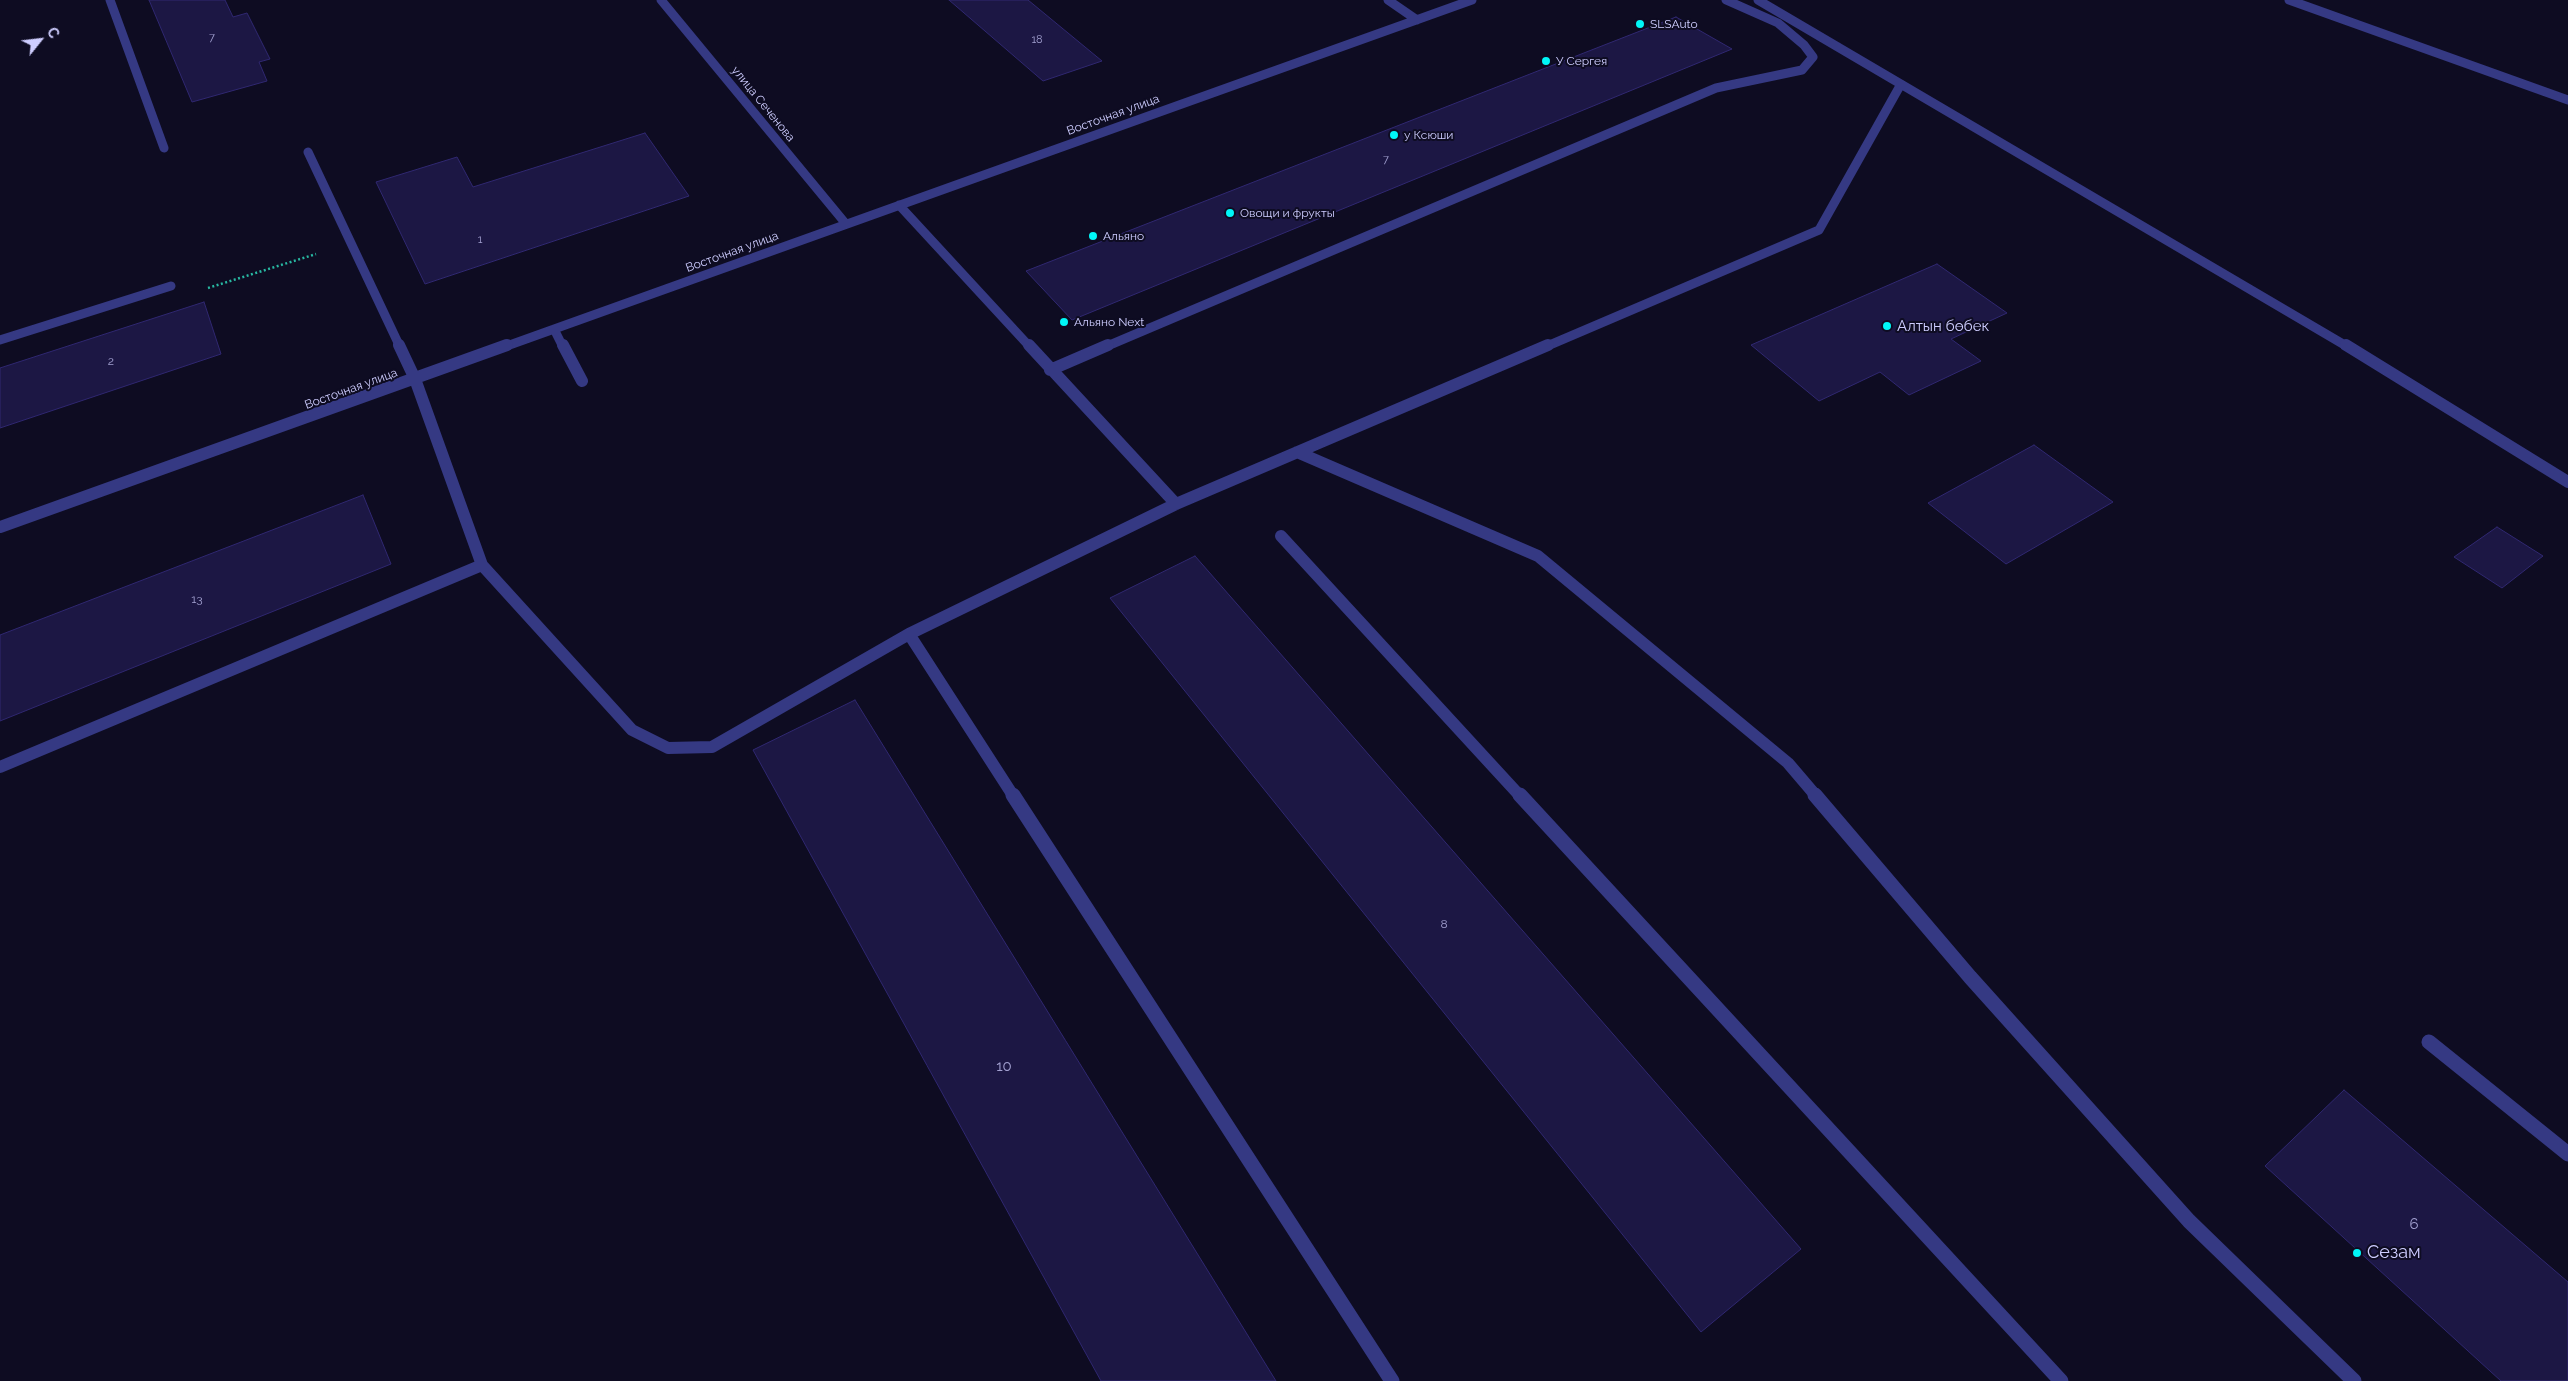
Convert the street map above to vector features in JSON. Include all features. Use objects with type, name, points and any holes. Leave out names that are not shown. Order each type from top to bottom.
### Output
[{"type":"lane","points":[[110,0],[164,148]]},
{"type":"lane","name":"улица Сеченова","points":[[661,0],[846,224]]},
{"type":"lane","points":[[1388,0],[1417,20]]},
{"type":"lane","name":"Восточная улица","points":[[0,527],[1472,0]]},
{"type":"lane","points":[[1050,370],[1716,88],[1802,70],[1813,57],[1804,45],[1778,23],[1726,0]]},
{"type":"lane","points":[[1758,0],[2270,299],[2568,482]]},
{"type":"lane","points":[[2289,0],[2568,100]]},
{"type":"lane","points":[[308,152],[415,379],[482,565],[632,730],[668,748],[712,747],[909,634],[1176,504],[1818,230],[1901,84]]},
{"type":"lane","points":[[899,205],[1176,504]]},
{"type":"lane","points":[[0,340],[171,286]]},
{"type":"lane","points":[[554,329],[582,381]]},
{"type":"lane","points":[[1297,452],[1538,556],[1788,763],[1970,977],[2189,1221],[2354,1381]]},
{"type":"lane","points":[[1281,536],[2061,1381]]},
{"type":"lane","points":[[0,767],[482,565]]},
{"type":"lane","points":[[909,634],[1392,1381]]},
{"type":"lane","points":[[2429,1042],[2568,1154]]},
{"type":"path","points":[[171,286],[186,295],[350,244]]},
{"type":"building","points":[[149,0],[225,0],[233,17],[247,13],[270,59],[259,62],[267,81],[192,102]]},
{"type":"building","points":[[949,0],[1028,0],[1102,61],[1043,81]]},
{"type":"building","points":[[1676,17],[1732,49],[1072,320],[1026,271]]},
{"type":"building","points":[[645,133],[689,196],[425,284],[376,182],[457,157],[473,187]]},
{"type":"building","name":"Алтын бөбек","points":[[1937,264],[2007,313],[1951,339],[1981,361],[1909,395],[1880,372],[1819,401],[1751,345]]},
{"type":"building","points":[[204,302],[221,354],[0,428],[0,368]]},
{"type":"building","points":[[2034,445],[2113,502],[2006,564],[1928,503]]},
{"type":"building","points":[[363,495],[391,564],[0,721],[0,635]]},
{"type":"building","points":[[2497,527],[2543,556],[2502,588],[2454,557]]},
{"type":"building","points":[[1195,556],[1801,1249],[1701,1332],[1110,598]]},
{"type":"building","points":[[855,700],[1276,1381],[1101,1381],[753,750]]},
{"type":"building","points":[[2344,1090],[2568,1282],[2568,1381],[2501,1381],[2265,1166]]},
{"type":"place","name":"SLSAuto","points":[[1640,24]]},
{"type":"place","name":"У Сергея","points":[[1546,61]]},
{"type":"place","name":"у Ксюши","points":[[1394,135]]},
{"type":"place","name":"Овощи и фрукты","points":[[1230,213]]},
{"type":"place","name":"Альяно","points":[[1093,236]]},
{"type":"place","name":"Альяно Next","points":[[1064,322]]},
{"type":"place","name":"Алтын бөбек","points":[[1887,326]]},
{"type":"place","name":"Сезам","points":[[2357,1253]]}]
